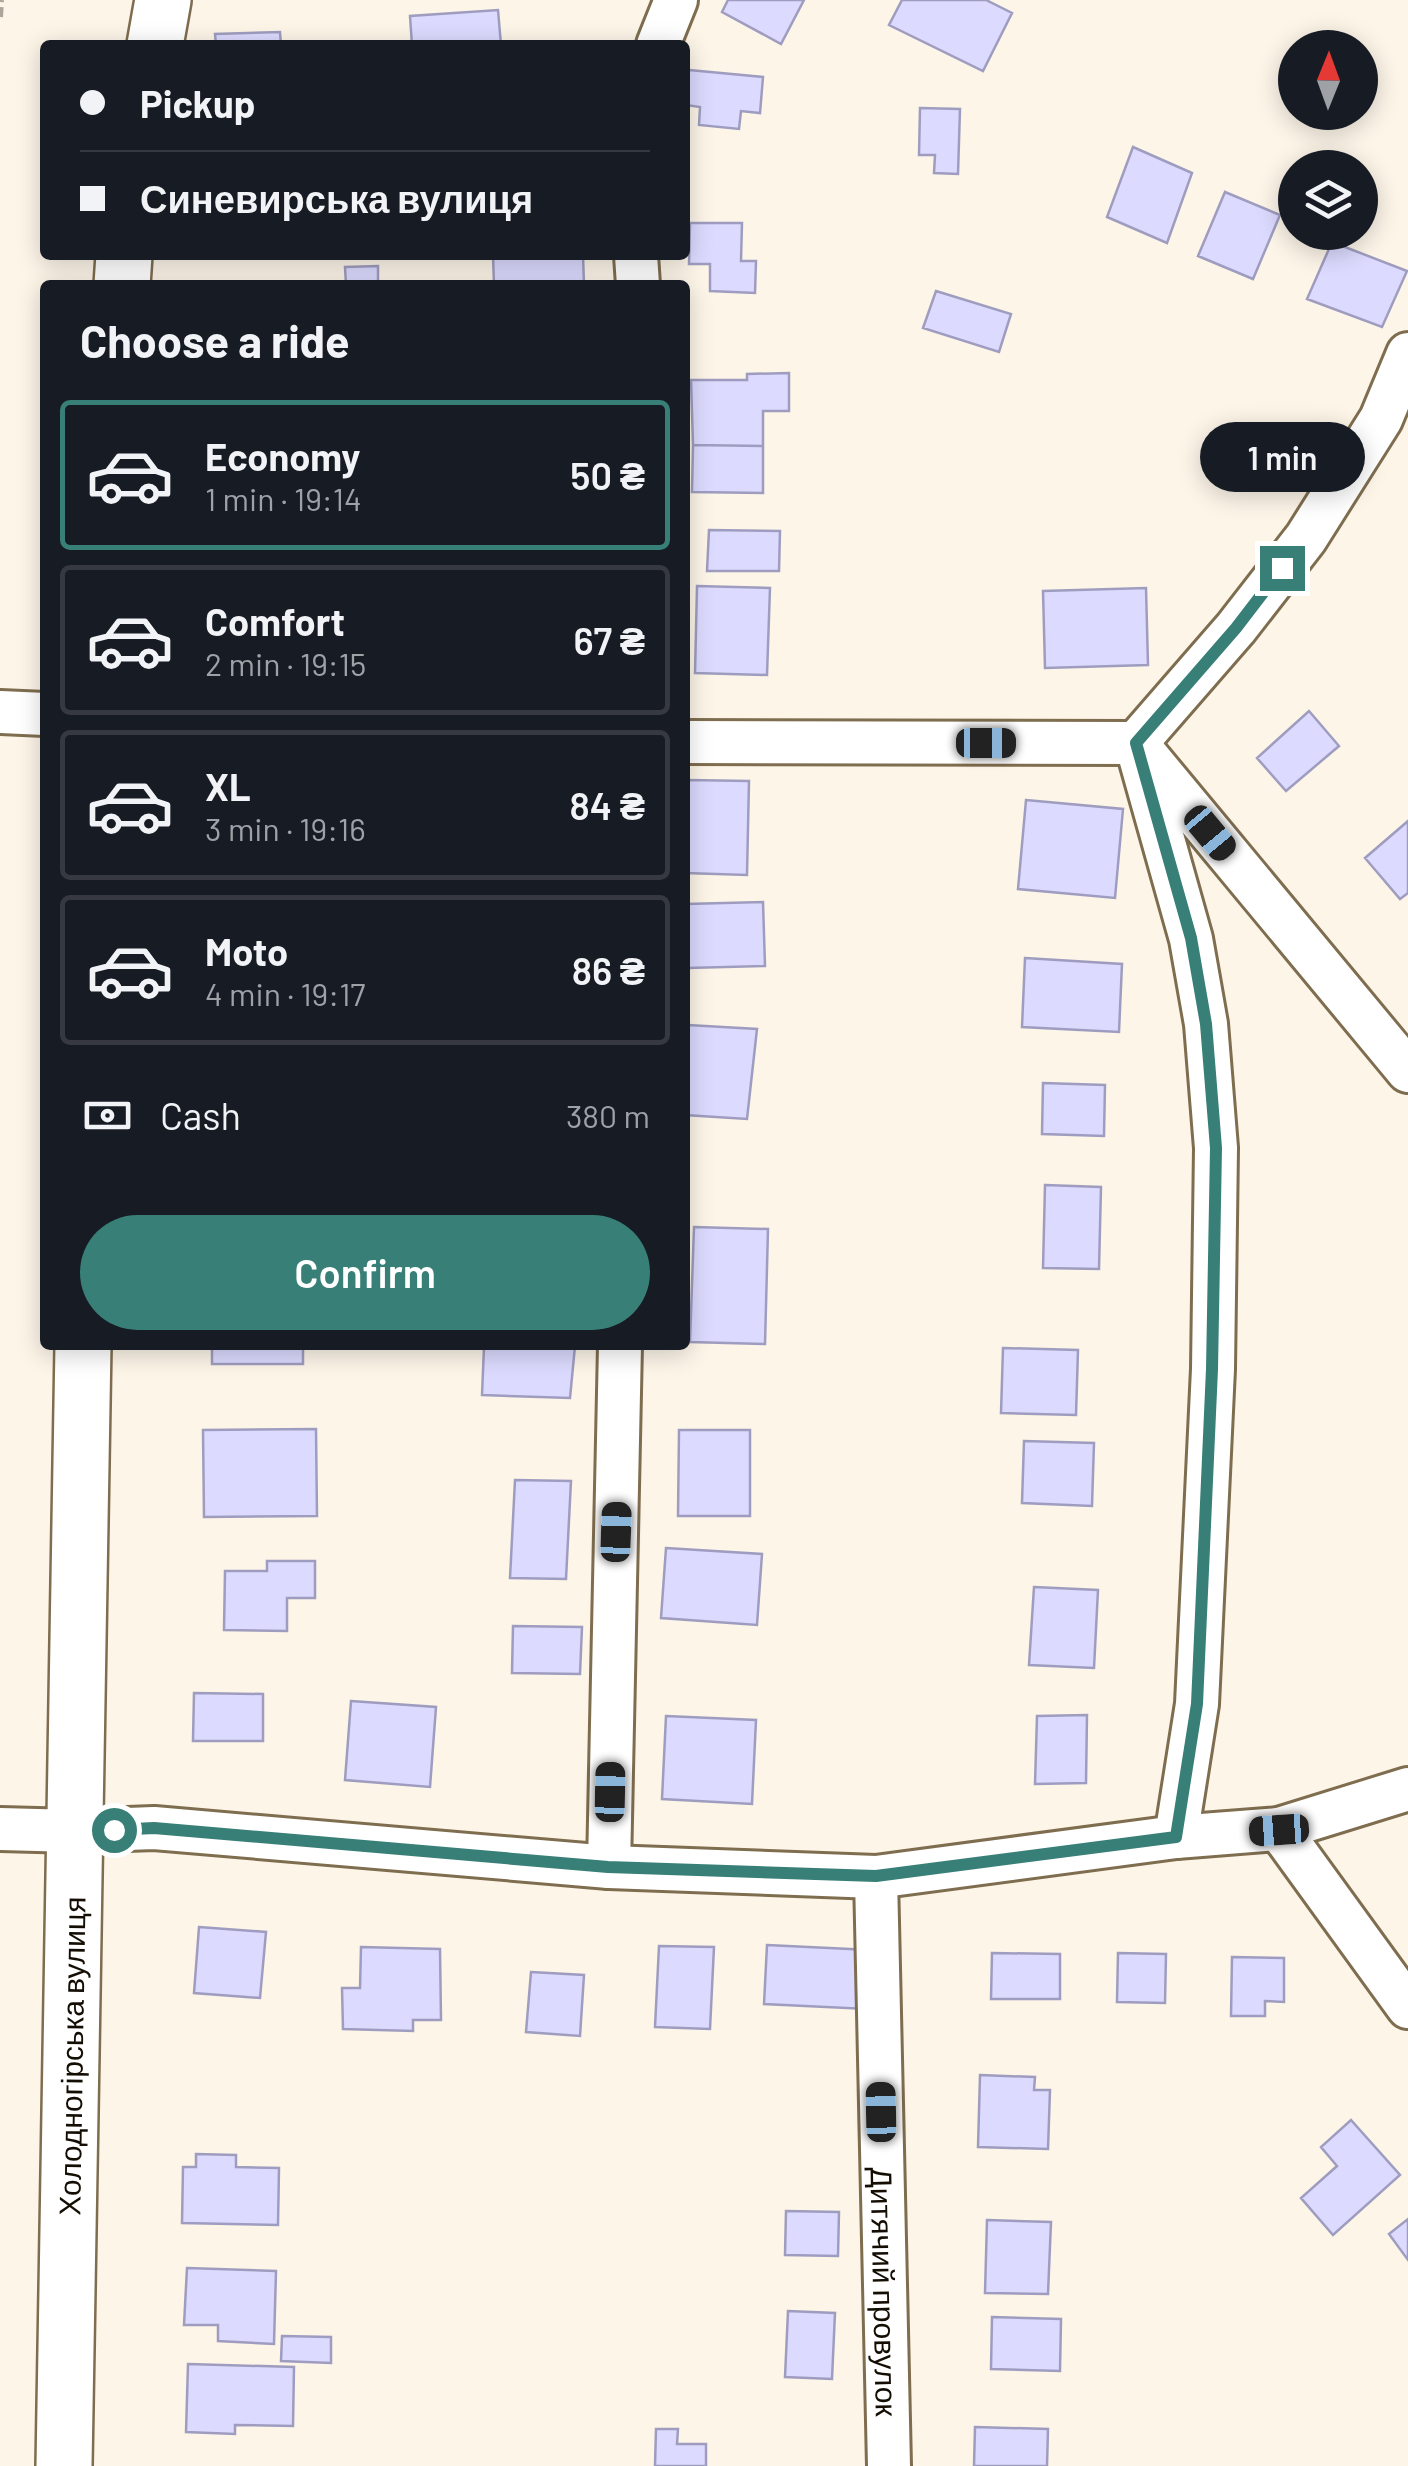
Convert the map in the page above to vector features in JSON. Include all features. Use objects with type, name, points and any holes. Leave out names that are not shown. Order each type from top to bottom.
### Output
[{"type":"main road","points":[[155,40],[164,0]]},
{"type":"main road","name":"Холодногірська вулиця","points":[[64,2466],[82,1350]]},
{"type":"street","points":[[660,40],[676,0]]},
{"type":"street","points":[[690,742],[1136,743],[1236,628],[1306,538],[1382,419],[1408,354]]},
{"type":"street","points":[[0,712],[40,714]]},
{"type":"street","points":[[1136,743],[1408,1071]]},
{"type":"street","points":[[1136,743],[1191,938],[1206,1024],[1216,1148],[1212,1369],[1197,1704],[1176,1837]]},
{"type":"street","points":[[608,1867],[620,1350]]},
{"type":"street","points":[[0,1829],[154,1828],[608,1867],[876,1876],[1176,1837],[1279,1830],[1408,1789]]},
{"type":"street","points":[[1279,1830],[1408,2007]]},
{"type":"street","name":"Дитячий провулок","points":[[876,1876],[889,2466]]},
{"type":"path","points":[[0,16],[1,0]]},
{"type":"building","points":[[728,0],[804,0],[781,44],[722,12]]},
{"type":"building","points":[[902,0],[986,0],[1012,13],[983,71],[889,25]]},
{"type":"building","points":[[498,10],[501,40],[412,40],[410,16]]},
{"type":"building","points":[[280,32],[281,40],[216,40],[215,34]]},
{"type":"building","points":[[690,70],[763,77],[760,113],[741,111],[739,129],[699,125],[700,107],[690,106]]},
{"type":"building","points":[[920,108],[960,109],[958,174],[934,173],[935,155],[919,155]]},
{"type":"building","points":[[1133,147],[1192,173],[1167,243],[1107,217]]},
{"type":"building","points":[[1225,192],[1278,214],[1253,279],[1198,256]]},
{"type":"building","points":[[690,223],[742,223],[741,261],[756,261],[755,293],[710,291],[710,264],[689,264]]},
{"type":"building","points":[[1328,250],[1353,250],[1407,271],[1382,327],[1307,299]]},
{"type":"building","points":[[493,260],[583,260],[584,280],[494,280]]},
{"type":"building","points":[[378,266],[378,280],[346,280],[345,267]]},
{"type":"building","points":[[936,291],[1011,314],[999,352],[923,328]]},
{"type":"building","points":[[789,373],[789,411],[763,411],[763,446],[693,445],[691,380],[747,380],[747,374]]},
{"type":"building","points":[[693,445],[763,446],[763,493],[692,492]]},
{"type":"building","points":[[709,530],[780,531],[779,571],[707,571]]},
{"type":"building","points":[[697,586],[770,588],[767,675],[695,673]]},
{"type":"building","points":[[1146,588],[1148,665],[1045,668],[1043,591]]},
{"type":"building","points":[[1309,711],[1339,746],[1286,791],[1257,758]]},
{"type":"building","points":[[690,780],[749,781],[747,875],[690,873]]},
{"type":"building","points":[[1026,800],[1123,809],[1115,898],[1018,889]]},
{"type":"building","points":[[1408,821],[1408,893],[1400,899],[1365,858]]},
{"type":"building","points":[[763,902],[765,966],[690,968],[690,904]]},
{"type":"building","points":[[1025,958],[1122,964],[1119,1032],[1022,1027]]},
{"type":"building","points":[[690,1025],[757,1029],[747,1119],[690,1115]]},
{"type":"building","points":[[1043,1083],[1105,1085],[1104,1136],[1042,1134]]},
{"type":"building","points":[[1045,1185],[1101,1187],[1099,1269],[1043,1268]]},
{"type":"building","points":[[694,1227],[768,1229],[765,1344],[690,1342]]},
{"type":"building","points":[[1003,1348],[1078,1350],[1076,1415],[1001,1413]]},
{"type":"building","points":[[212,1350],[303,1350],[303,1364],[212,1364]]},
{"type":"building","points":[[484,1350],[575,1350],[570,1398],[482,1395]]},
{"type":"building","points":[[316,1429],[317,1516],[204,1517],[203,1430]]},
{"type":"building","points":[[679,1430],[750,1430],[750,1516],[678,1516]]},
{"type":"building","points":[[1024,1441],[1094,1443],[1092,1506],[1022,1503]]},
{"type":"building","points":[[515,1480],[571,1481],[566,1579],[510,1578]]},
{"type":"building","points":[[666,1548],[762,1554],[757,1625],[661,1618]]},
{"type":"building","points":[[267,1561],[315,1561],[315,1598],[287,1598],[287,1631],[224,1630],[225,1571],[267,1571]]},
{"type":"building","points":[[1034,1587],[1098,1590],[1094,1668],[1029,1665]]},
{"type":"building","points":[[513,1626],[582,1627],[580,1674],[512,1673]]},
{"type":"building","points":[[194,1693],[263,1694],[263,1741],[193,1741]]},
{"type":"building","points":[[351,1701],[436,1707],[430,1787],[345,1780]]},
{"type":"building","points":[[1087,1715],[1086,1783],[1035,1784],[1037,1716]]},
{"type":"building","points":[[666,1716],[756,1720],[752,1804],[662,1799]]},
{"type":"building","points":[[199,1927],[266,1932],[260,1998],[194,1993]]},
{"type":"building","points":[[767,1945],[870,1950],[867,2009],[764,2004]]},
{"type":"building","points":[[659,1946],[714,1947],[710,2029],[655,2027]]},
{"type":"building","points":[[361,1947],[440,1949],[441,2020],[413,2020],[413,2031],[343,2029],[342,1988],[360,1988]]},
{"type":"building","points":[[992,1953],[1060,1954],[1060,1999],[991,1999]]},
{"type":"building","points":[[1118,1953],[1166,1954],[1165,2003],[1117,2002]]},
{"type":"building","points":[[1232,1957],[1284,1958],[1284,2002],[1265,2001],[1265,2016],[1231,2016]]},
{"type":"building","points":[[531,1972],[584,1975],[580,2036],[526,2032]]},
{"type":"building","points":[[980,2075],[1035,2077],[1034,2090],[1050,2090],[1048,2149],[978,2147]]},
{"type":"building","points":[[1351,2120],[1400,2175],[1333,2235],[1301,2198],[1337,2166],[1321,2147]]},
{"type":"building","points":[[196,2154],[236,2155],[236,2167],[279,2168],[278,2225],[182,2223],[183,2167],[196,2167]]},
{"type":"building","points":[[786,2211],[839,2212],[838,2256],[785,2255]]},
{"type":"building","points":[[1408,2219],[1408,2260],[1389,2234]]},
{"type":"building","points":[[987,2220],[1051,2222],[1048,2294],[985,2293]]},
{"type":"building","points":[[187,2268],[276,2271],[274,2344],[218,2341],[218,2325],[184,2325]]},
{"type":"building","points":[[788,2311],[835,2313],[832,2379],[785,2377]]},
{"type":"building","points":[[992,2317],[1061,2319],[1060,2371],[991,2369]]},
{"type":"building","points":[[282,2336],[331,2337],[331,2363],[281,2361]]},
{"type":"building","points":[[188,2364],[294,2367],[293,2426],[235,2425],[235,2434],[186,2432]]},
{"type":"building","points":[[975,2427],[1048,2429],[1047,2466],[974,2466]]},
{"type":"building","points":[[656,2429],[678,2429],[677,2444],[706,2444],[706,2466],[655,2466]]},
{"type":"route","points":[[114,1830],[154,1828],[608,1867],[876,1876],[1176,1837],[1197,1704],[1212,1369],[1216,1148],[1206,1024],[1191,938],[1136,743],[1236,628],[1282,568]]}]
